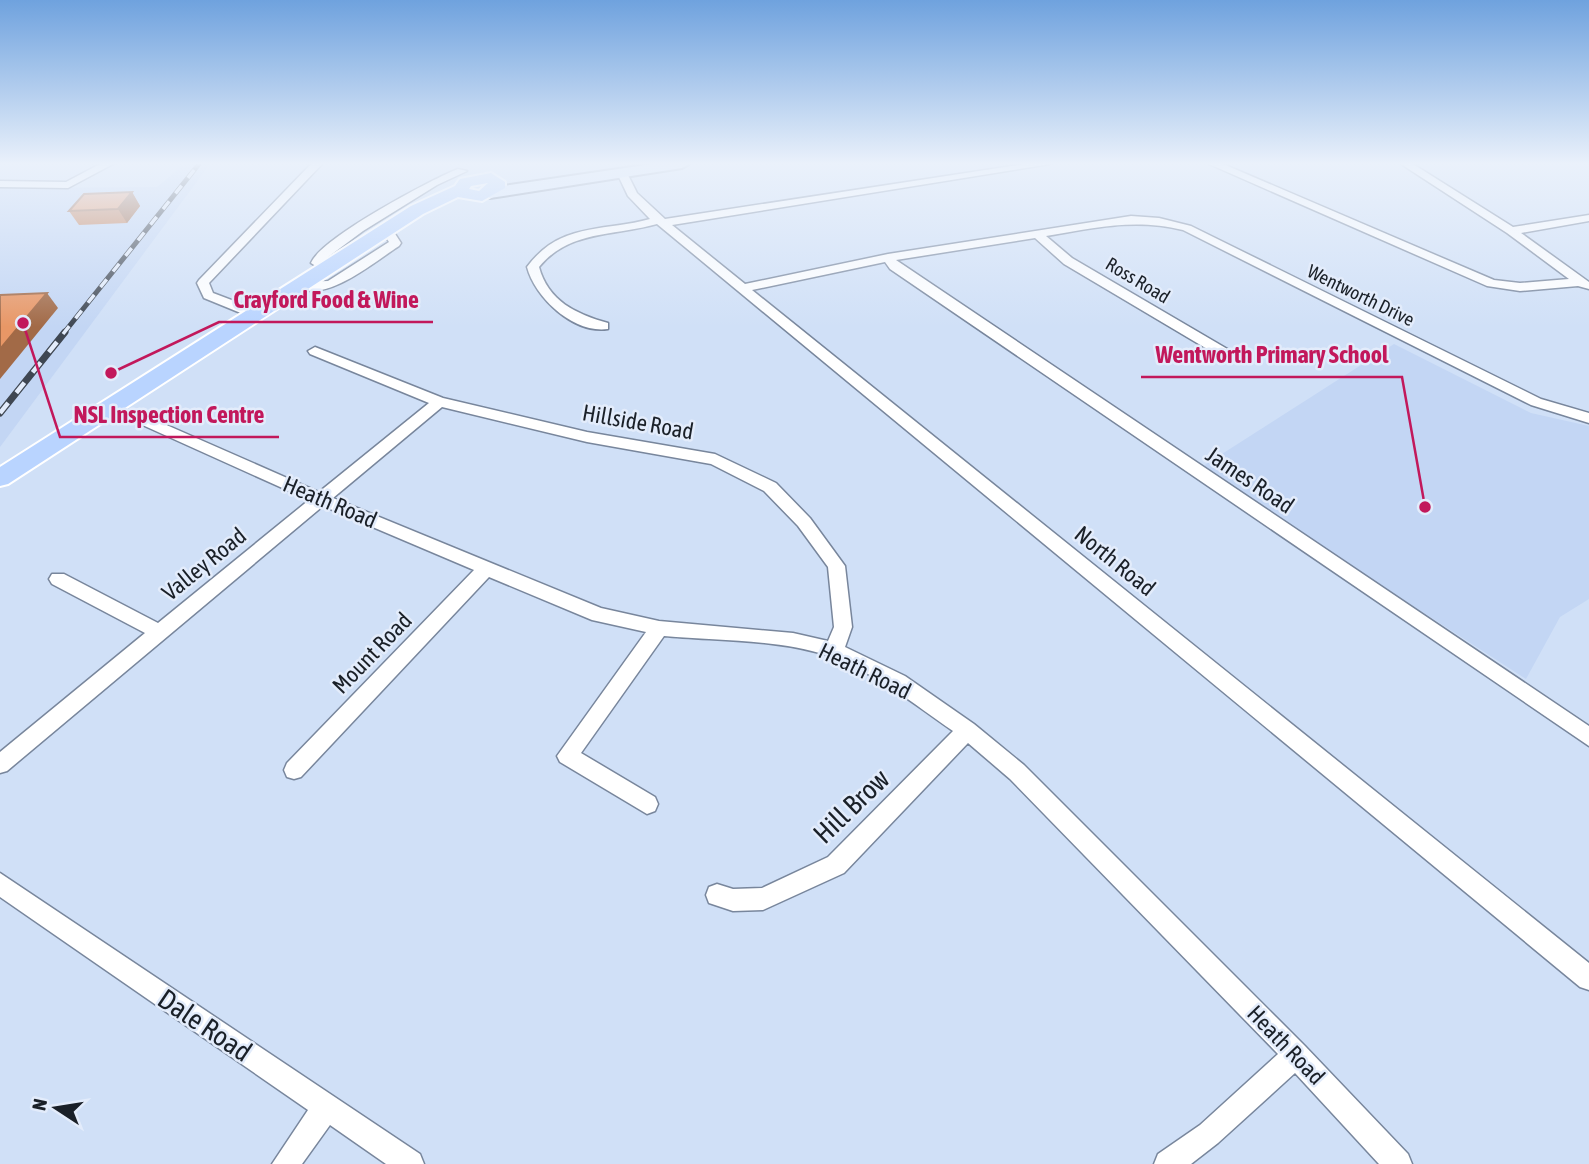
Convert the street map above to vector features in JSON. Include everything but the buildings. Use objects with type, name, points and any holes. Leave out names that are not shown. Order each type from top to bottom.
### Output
[{"type":"main road","points":[[0,478],[406,218]]},
{"type":"main road","points":[[388,231],[413,218]]},
{"type":"street","points":[[258,315],[208,295],[203,282],[265,218]]},
{"type":"street","points":[[329,269],[317,263],[319,258],[379,218]]},
{"type":"street","name":"North Road","points":[[657,218],[1589,978]]},
{"type":"street","points":[[603,326],[575,318],[547,298],[535,283],[533,267],[542,253],[558,242],[581,234],[685,218]]},
{"type":"street","points":[[1340,218],[1491,283],[1520,287],[1585,285]]},
{"type":"street","points":[[1492,218],[1585,285]]},
{"type":"street","points":[[1511,230],[1587,218]]},
{"type":"street","name":"Wentworth Drive","points":[[742,288],[888,258],[1131,219],[1159,220],[1187,228],[1536,402],[1589,418]]},
{"type":"street","points":[[303,286],[331,285],[395,243],[388,231]]},
{"type":"street","name":"Ross Road","points":[[1037,234],[1068,261],[1224,353]]},
{"type":"street","name":"James Road","points":[[888,258],[894,266],[1589,737]]},
{"type":"street","name":"Hillside Road","points":[[315,351],[439,402],[646,449],[715,459],[770,487],[804,522],[836,566],[844,627],[834,650]]},
{"type":"street","name":"Heath Road","points":[[122,402],[141,419]]},
{"type":"street","name":"Valley Road","points":[[0,764],[439,402]]},
{"type":"street","name":"Heath Road","points":[[102,414],[141,419],[321,499],[597,615],[659,628],[793,640],[834,650],[898,681],[967,730],[1017,772],[1296,1055],[1398,1164]]},
{"type":"street","name":"Mount Road","points":[[294,770],[486,569]]},
{"type":"street","points":[[58,579],[159,632]]},
{"type":"street","points":[[647,804],[567,756],[659,628]]},
{"type":"street","name":"Hill Brow","points":[[717,895],[733,900],[763,899],[836,865],[967,730]]},
{"type":"street","name":"Dale Road","points":[[0,884],[410,1164]]},
{"type":"street","points":[[1168,1164],[1209,1134],[1296,1055]]},
{"type":"street","points":[[286,1164],[326,1108]]},
{"type":"shaded area","points":[[0,218],[170,218],[0,447]]},
{"type":"shaded area","points":[[1394,344],[1531,413],[1589,426],[1589,599],[1560,617],[1526,679],[1200,468]]},
{"type":"railway","points":[[63,334],[156,218]]},
{"type":"railway","points":[[0,413],[65,332]]},
{"type":"place","name":"NSL Inspection Centre","points":[[23,323]]},
{"type":"place","name":"Crayford Food & Wine","points":[[111,373]]},
{"type":"place","name":"Wentworth Primary School","points":[[1425,507]]}]
